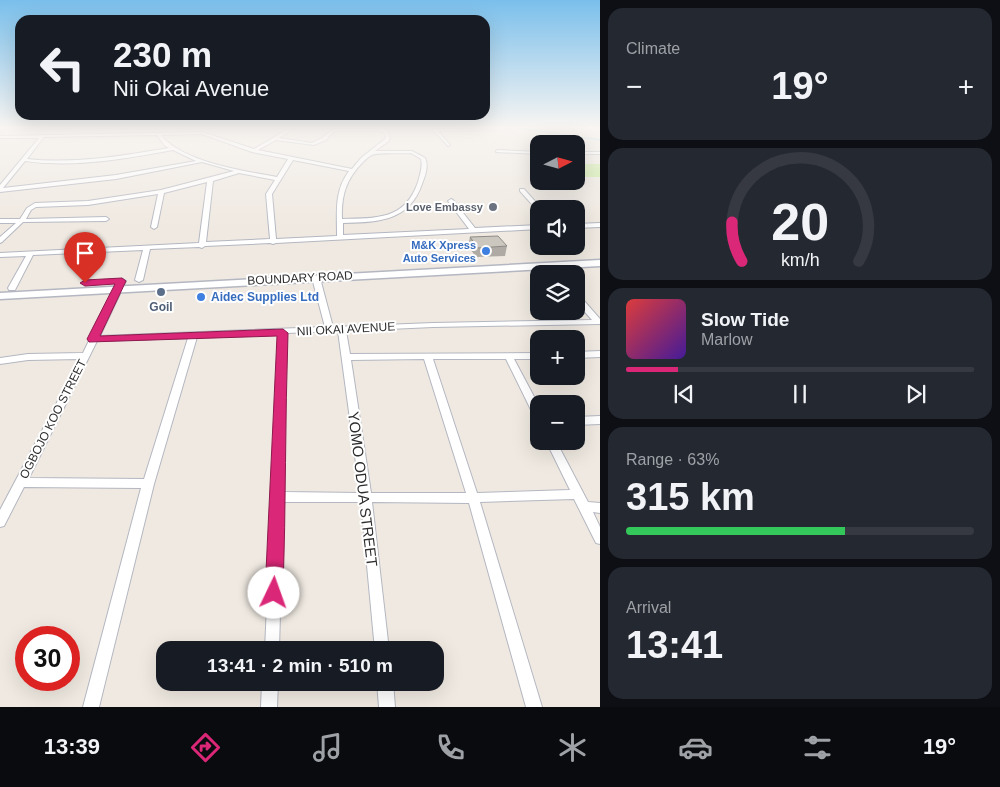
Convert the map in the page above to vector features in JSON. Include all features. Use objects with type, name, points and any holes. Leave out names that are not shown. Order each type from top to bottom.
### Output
[{"type":"main road","name":"BOUNDARY ROAD","points":[[0,296],[120,284],[139,280],[600,256]]},
{"type":"main road","name":"BOUNDARY ROAD","points":[[585,265],[600,263]]},
{"type":"main road","name":"BOUNDARY ROAD","points":[[0,288],[530,271]]},
{"type":"street","points":[[0,189],[23,162],[33,161]]},
{"type":"street","points":[[0,189],[116,177],[202,161],[238,172],[277,179]]},
{"type":"street","points":[[273,242],[269,194],[290,161]]},
{"type":"street","points":[[302,161],[351,170]]},
{"type":"street","points":[[340,238],[339,201],[351,170],[362,161]]},
{"type":"street","points":[[340,220],[394,215],[405,210],[417,195],[425,164],[424,161]]},
{"type":"street","points":[[0,241],[22,220],[28,209],[36,205],[88,203],[160,192],[238,172]]},
{"type":"street","points":[[202,246],[210,180]]},
{"type":"street","points":[[522,190],[531,200]]},
{"type":"street","points":[[154,227],[160,192]]},
{"type":"street","points":[[451,201],[473,230]]},
{"type":"street","points":[[0,221],[106,220]]},
{"type":"street","points":[[585,226],[600,225]]},
{"type":"street","points":[[0,255],[202,246],[530,227]]},
{"type":"street","points":[[139,280],[147,248]]},
{"type":"street","points":[[12,288],[30,254]]},
{"type":"street","points":[[316,278],[330,330]]},
{"type":"street","name":"OGBOJO KOO STREET","points":[[0,522],[86,356],[92,339],[120,284]]},
{"type":"street","points":[[585,307],[599,322]]},
{"type":"street","name":"NII OKAI AVENUE","points":[[92,339],[283,333],[433,325],[599,322]]},
{"type":"street","name":"YOMO ODUA STREET","points":[[342,329],[366,497],[381,641]]},
{"type":"street","points":[[272,641],[278,497],[279,397],[283,333]]},
{"type":"street","points":[[91,707],[148,484],[193,336]]},
{"type":"street","points":[[585,355],[600,354]]},
{"type":"street","points":[[0,361],[28,356],[86,356]]},
{"type":"street","points":[[509,356],[530,398]]},
{"type":"street","points":[[345,357],[530,356]]},
{"type":"street","points":[[428,357],[473,498],[534,707]]},
{"type":"street","points":[[585,420],[600,420]]},
{"type":"street","points":[[555,450],[600,539]]},
{"type":"street","points":[[20,482],[148,484]]},
{"type":"street","points":[[278,497],[473,498],[577,494]]},
{"type":"street","points":[[584,507],[600,508]]},
{"type":"street","points":[[269,707],[270,691]]},
{"type":"street","points":[[386,691],[387,707]]},
{"type":"green space","points":[[585,164],[600,164],[600,177],[586,177]]},
{"type":"building","points":[[498,236],[507,246],[478,248],[470,237]]},
{"type":"place","name":"Love Embassy","points":[[493,207]]},
{"type":"place","name":"M&K Xpress Auto Services","points":[[486,251]]},
{"type":"place","name":"Goil","points":[[161,292]]},
{"type":"place","name":"Aidec Supplies Ltd","points":[[201,297]]},
{"type":"route","points":[[85,283],[122,281],[92,339],[283,333],[279,397],[278,497],[274,593]]}]
